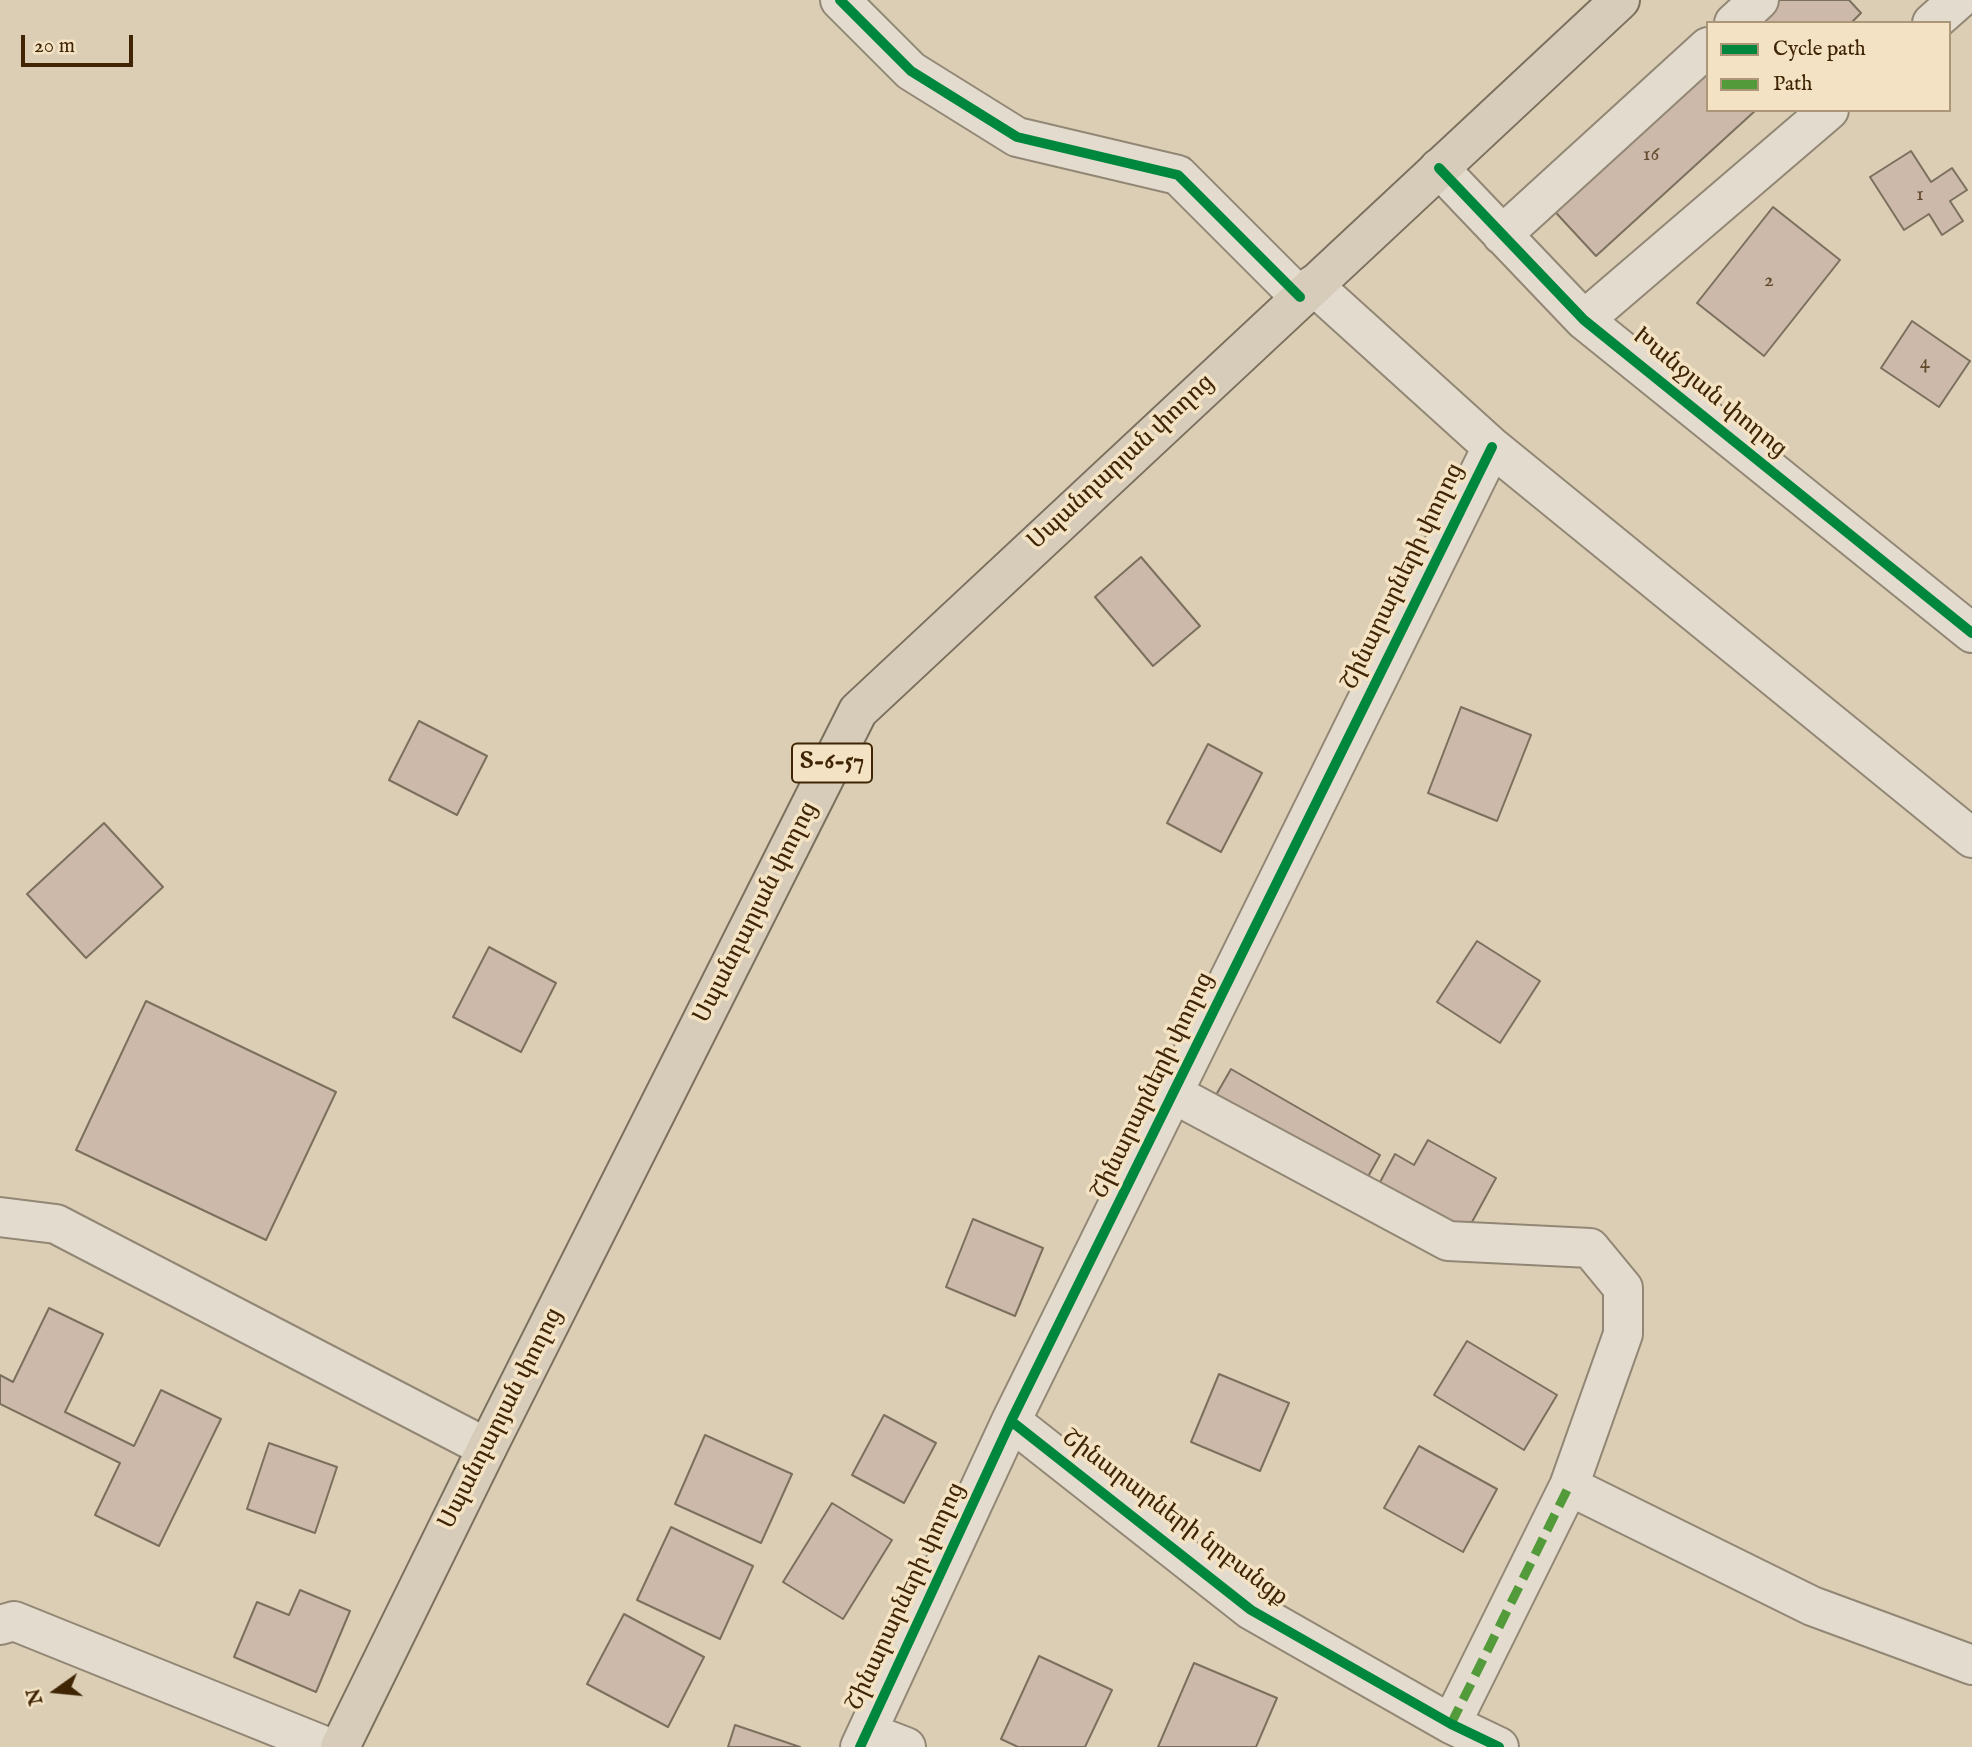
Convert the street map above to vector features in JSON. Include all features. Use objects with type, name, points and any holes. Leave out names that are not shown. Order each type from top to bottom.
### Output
[{"type":"main road","name":"Սպանդարյան փողոց","points":[[340,1747],[487,1448],[858,711],[1620,0]]},
{"type":"street","points":[[840,0],[911,72],[1017,137],[1178,175],[1306,291],[1492,447],[1972,838]]},
{"type":"street","points":[[1736,21],[1759,0]]},
{"type":"street","points":[[1934,21],[1958,0]]},
{"type":"street","points":[[1502,235],[1706,49]]},
{"type":"street","points":[[1584,320],[1827,112]]},
{"type":"street","name":"Խանջյան փողոց","points":[[1439,168],[1584,320],[1972,633]]},
{"type":"street","name":"Շինարարների փողոց","points":[[864,1740],[1010,1422],[1492,447]]},
{"type":"street","points":[[1174,1094],[1448,1241],[1590,1248],[1623,1288],[1623,1334],[1569,1486],[1451,1724]]},
{"type":"street","points":[[0,1217],[56,1224],[487,1448]]},
{"type":"street","name":"Շինարարների նրբանցք","points":[[1010,1422],[1251,1610],[1451,1724],[1499,1747]]},
{"type":"street","points":[[1569,1486],[1812,1606],[1972,1665]]},
{"type":"street","points":[[0,1625],[14,1621],[327,1747]]},
{"type":"street","points":[[864,1740],[906,1747]]},
{"type":"building","points":[[1767,0],[1849,0],[1861,13],[1853,21],[1744,21]]},
{"type":"building","points":[[1706,56],[1706,112],[1754,112],[1596,256],[1546,202]]},
{"type":"building","points":[[1911,151],[1931,182],[1952,168],[1967,190],[1950,201],[1963,221],[1942,235],[1929,214],[1904,230],[1870,177]]},
{"type":"building","points":[[1773,207],[1840,260],[1764,356],[1697,303]]},
{"type":"building","points":[[1912,321],[1970,361],[1939,407],[1881,368]]},
{"type":"building","points":[[1141,557],[1200,626],[1153,666],[1095,597]]},
{"type":"building","points":[[1461,707],[1531,735],[1497,821],[1428,793]]},
{"type":"building","points":[[419,721],[487,756],[457,815],[389,780]]},
{"type":"building","points":[[1208,744],[1262,773],[1221,852],[1167,823]]},
{"type":"building","points":[[104,823],[163,887],[86,958],[27,894]]},
{"type":"building","points":[[1477,941],[1540,981],[1500,1043],[1437,1002]]},
{"type":"building","points":[[489,947],[556,983],[521,1052],[453,1017]]},
{"type":"building","points":[[146,1001],[336,1092],[266,1240],[76,1150]]},
{"type":"building","points":[[1231,1069],[1380,1155],[1365,1182],[1216,1095]]},
{"type":"building","points":[[1428,1140],[1496,1178],[1466,1233],[1379,1184],[1395,1154],[1414,1165]]},
{"type":"building","points":[[973,1219],[1043,1248],[1015,1316],[946,1287]]},
{"type":"building","points":[[49,1308],[103,1334],[65,1412],[134,1446],[161,1390],[221,1419],[159,1546],[95,1515],[120,1463],[0,1404],[0,1375],[13,1382]]},
{"type":"building","points":[[1467,1341],[1557,1395],[1524,1450],[1434,1395]]},
{"type":"building","points":[[1219,1374],[1289,1403],[1260,1471],[1191,1442]]},
{"type":"building","points":[[884,1415],[936,1443],[904,1503],[852,1475]]},
{"type":"building","points":[[705,1435],[792,1474],[761,1543],[675,1504]]},
{"type":"building","points":[[269,1443],[337,1467],[315,1533],[247,1509]]},
{"type":"building","points":[[1419,1446],[1497,1489],[1463,1552],[1384,1508]]},
{"type":"building","points":[[832,1503],[892,1540],[843,1619],[783,1582]]},
{"type":"building","points":[[671,1527],[753,1566],[720,1639],[637,1600]]},
{"type":"building","points":[[300,1590],[350,1611],[316,1692],[234,1657],[257,1602],[289,1615]]},
{"type":"building","points":[[624,1614],[704,1657],[668,1727],[587,1684]]},
{"type":"building","points":[[1039,1656],[1112,1690],[1085,1747],[1018,1747],[1001,1739]]},
{"type":"building","points":[[1194,1663],[1277,1698],[1256,1747],[1158,1747]]},
{"type":"building","points":[[735,1725],[800,1747],[728,1747]]},
{"type":"marked path","points":[[1451,1724],[1569,1486]]},
{"type":"cycle path","points":[[840,0],[911,71],[1017,137],[1178,175],[1300,297]]},
{"type":"cycle path","points":[[1439,168],[1584,320],[1972,633]]},
{"type":"cycle path","points":[[860,1747],[1011,1421],[1492,447]]},
{"type":"cycle path","points":[[1011,1421],[1251,1610],[1451,1724],[1499,1747]]}]
